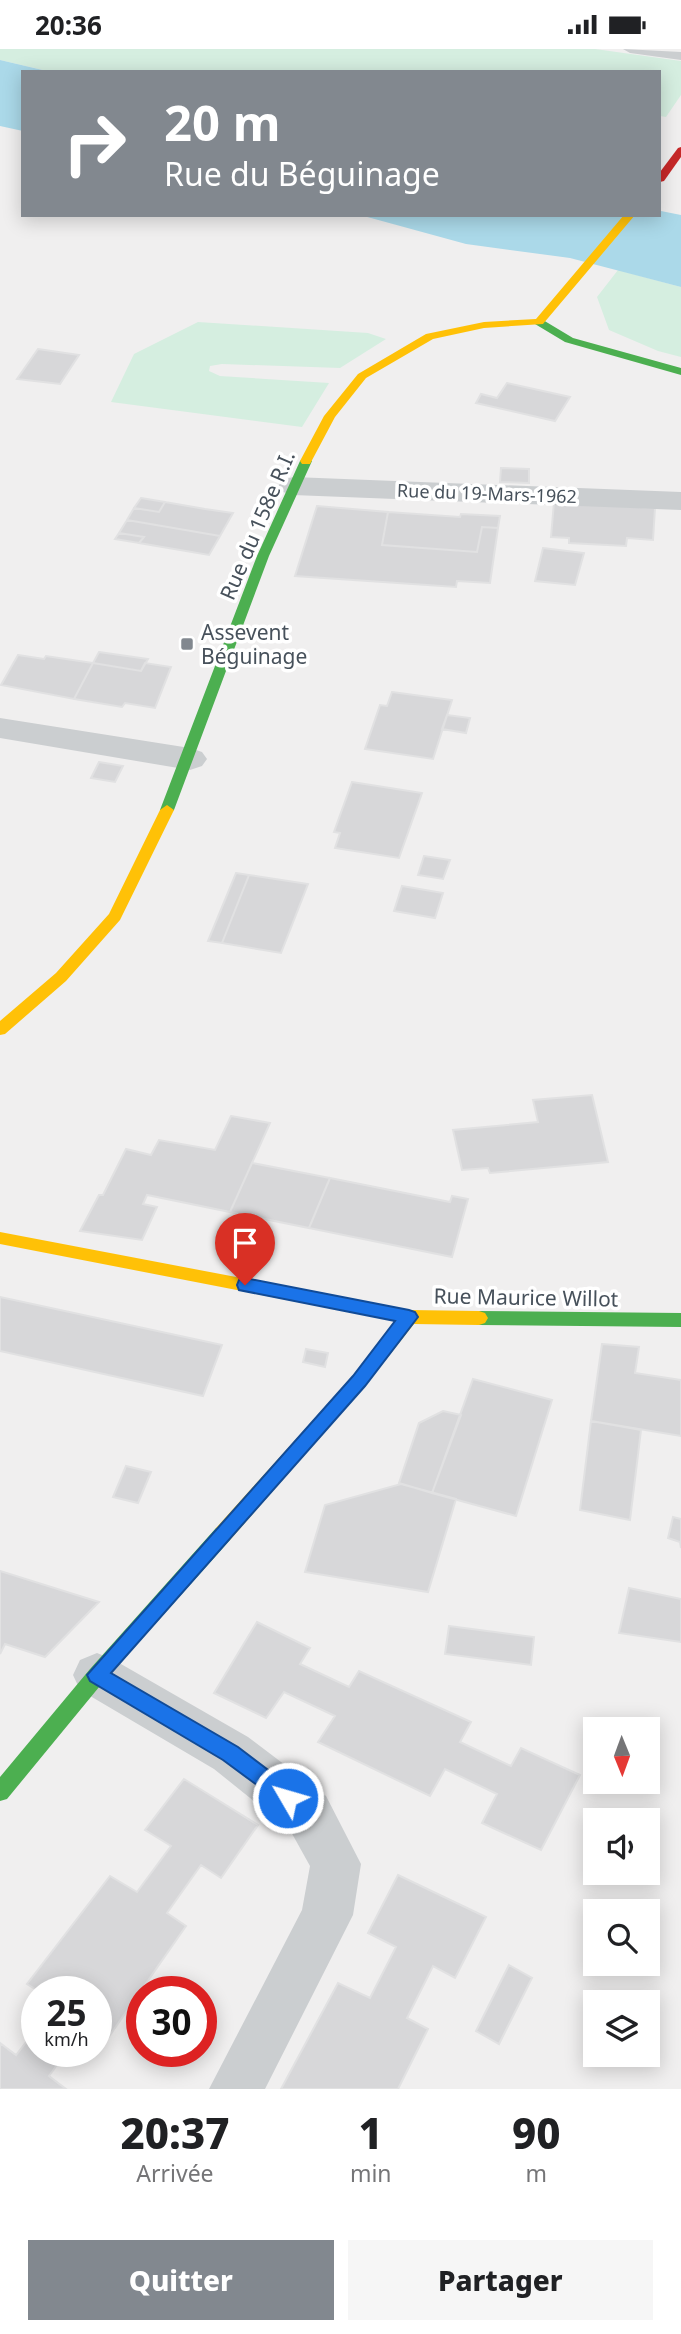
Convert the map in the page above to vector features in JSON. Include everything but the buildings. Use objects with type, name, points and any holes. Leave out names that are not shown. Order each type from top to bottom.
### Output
[{"type":"street","points":[[661,178],[681,150]]},
{"type":"street","points":[[628,217],[539,322],[569,340],[681,372]]},
{"type":"street","name":"Rue du 158e R.I.","points":[[0,1030],[61,978],[115,916],[190,759],[263,556],[292,486],[330,416],[362,376],[430,337],[484,325],[539,322]]},
{"type":"street","name":"Rue du 19-Mars-1962","points":[[292,486],[681,501]]},
{"type":"street","points":[[0,728],[190,759]]},
{"type":"street","name":"Rue Maurice Willot","points":[[0,1238],[409,1317],[681,1320]]},
{"type":"street","points":[[0,1792],[97,1675],[359,1381],[409,1317]]},
{"type":"street","points":[[97,1675],[231,1753],[308,1813],[336,1864],[327,1915],[236,2089]]},
{"type":"lane","points":[[630,49],[681,56]]},
{"type":"green space","points":[[0,49],[595,49],[681,61],[681,95],[666,117],[661,116],[661,70],[42,70],[0,60]]},
{"type":"green space","points":[[618,270],[681,287],[681,357],[658,351],[609,330],[597,297]]},
{"type":"green space","points":[[198,322],[368,333],[386,339],[340,368],[222,364],[210,366],[209,371],[220,376],[329,383],[302,427],[111,402],[134,354]]},
{"type":"water","points":[[0,60],[42,70],[21,70],[21,131],[0,126]]},
{"type":"water","points":[[661,211],[681,215],[681,287],[570,258],[466,244],[367,217],[661,217]]},
{"type":"traffic: fast","points":[[539,322],[569,340],[681,372]]},
{"type":"traffic: fast","points":[[167,810],[263,556],[306,461]]},
{"type":"traffic: fast","points":[[479,1318],[681,1320]]},
{"type":"traffic: fast","points":[[0,1792],[97,1675],[223,1534]]},
{"type":"traffic: slow","points":[[539,322],[628,217]]},
{"type":"traffic: slow","points":[[306,461],[330,416],[362,376],[430,336],[484,325],[539,322]]},
{"type":"traffic: slow","points":[[0,1030],[61,977],[115,916],[167,810]]},
{"type":"traffic: slow","points":[[0,1238],[409,1317],[479,1318]]},
{"type":"traffic: slow","points":[[223,1534],[359,1381],[409,1317]]},
{"type":"traffic: jam","points":[[661,178],[681,150]]},
{"type":"place","name":"Assevent Béguinage","points":[[187,644]]},
{"type":"route","points":[[245,1285],[409,1317],[359,1381],[97,1675],[231,1753],[288,1798]]}]
